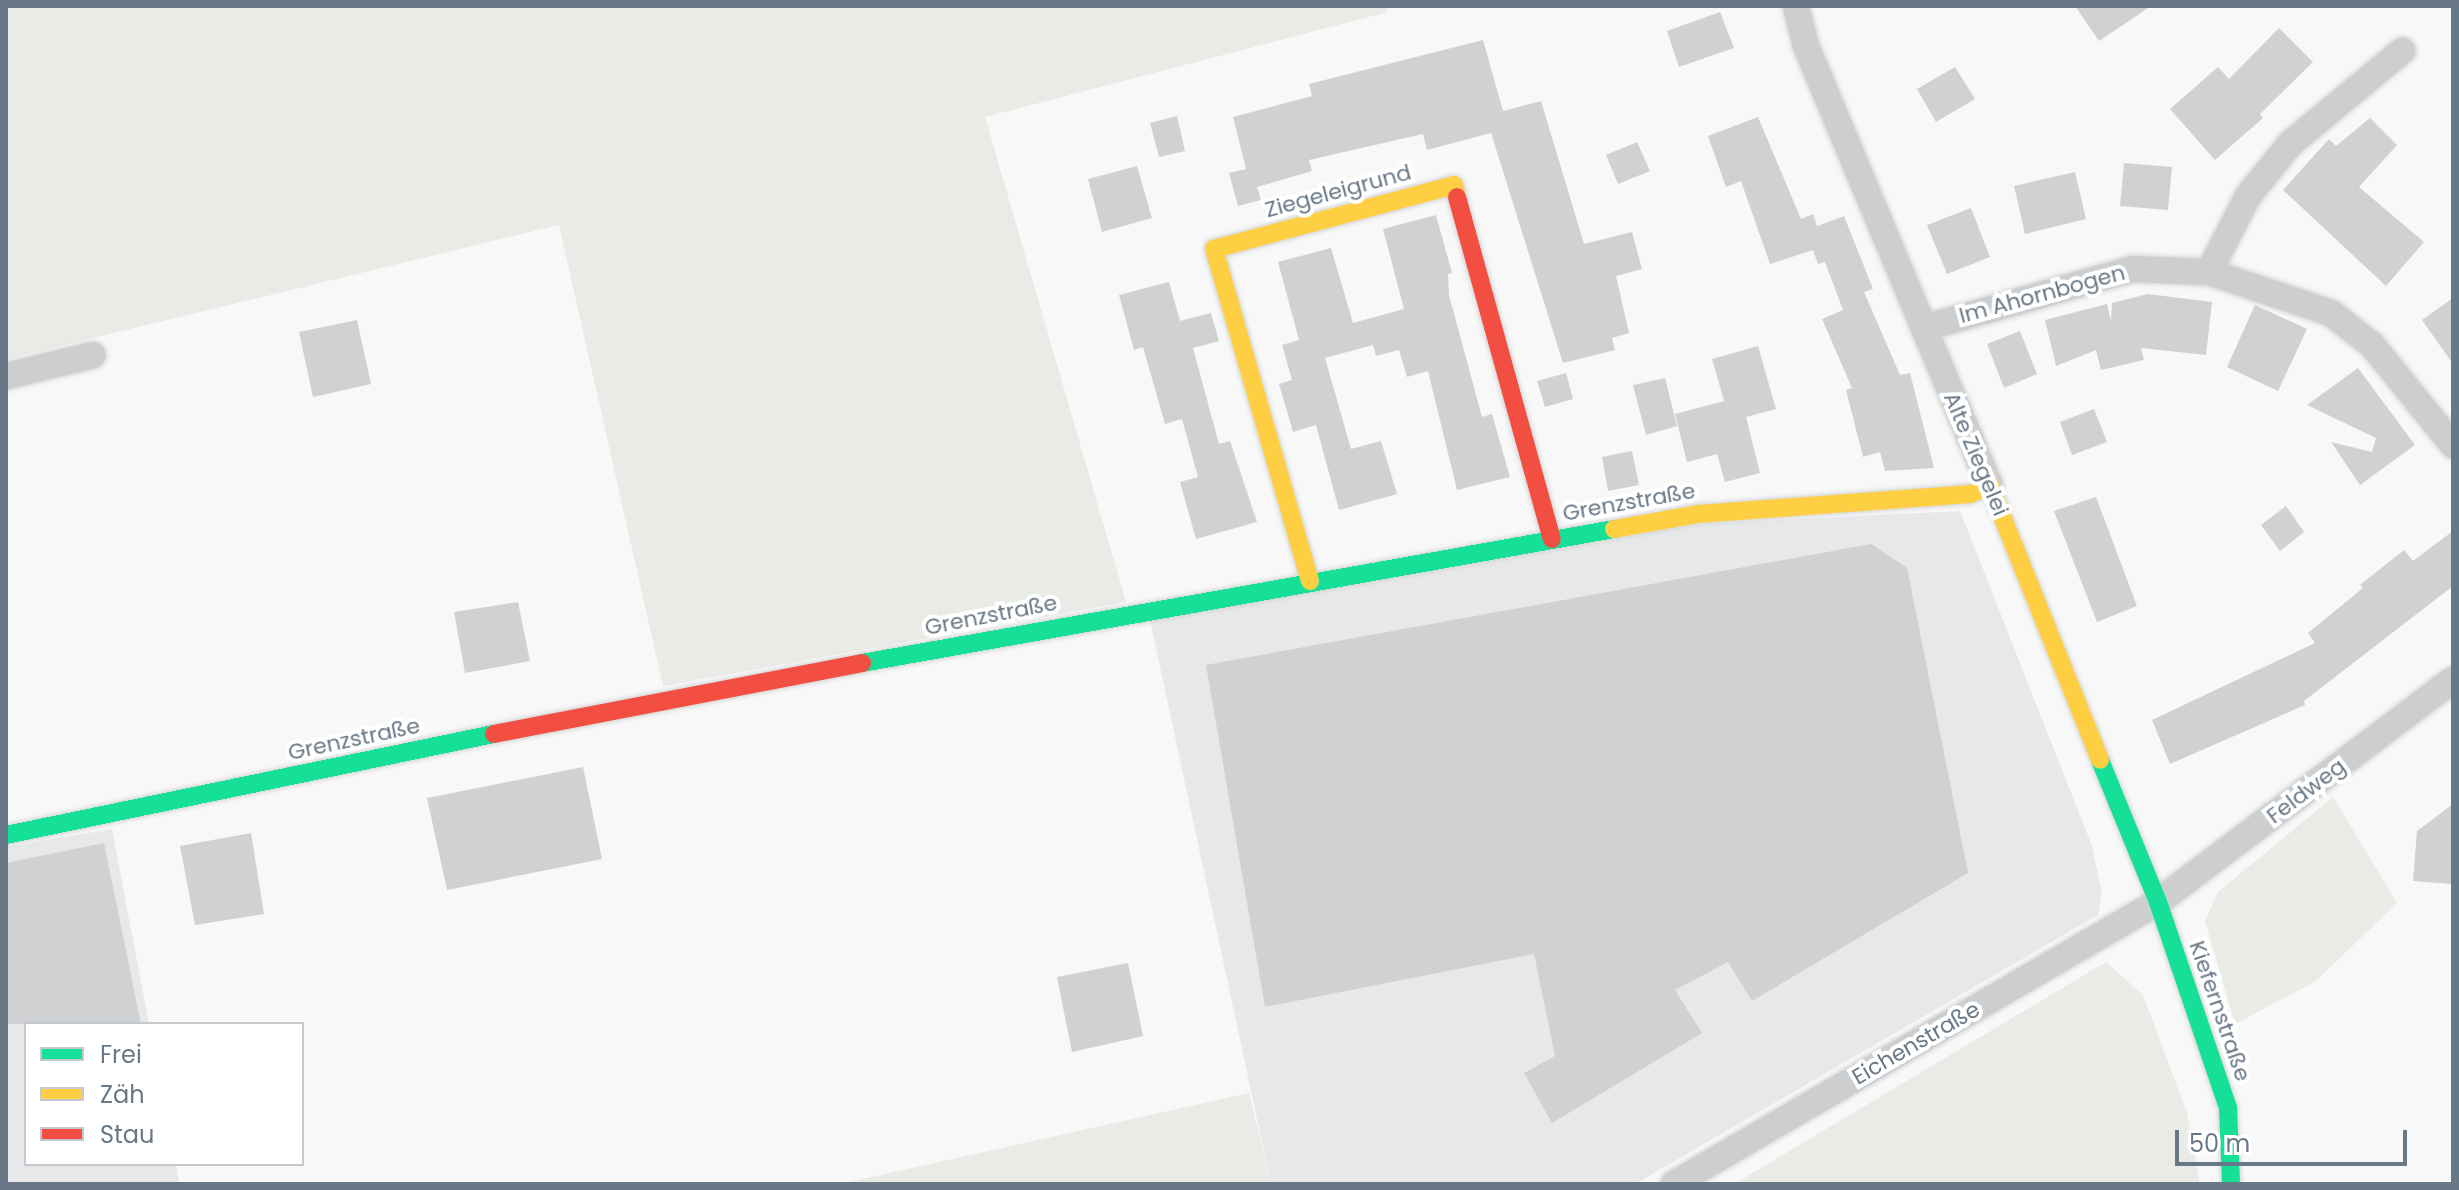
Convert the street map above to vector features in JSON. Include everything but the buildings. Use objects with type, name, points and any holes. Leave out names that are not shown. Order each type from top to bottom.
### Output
[{"type":"street","name":"Alte Ziegelei","points":[[1796,6],[1806,46],[1990,486],[2158,902]]},
{"type":"street","points":[[2209,272],[2248,196],[2290,144],[2402,51]]},
{"type":"street","name":"Ziegeleigrund","points":[[1310,581],[1214,249],[1454,185],[1552,539]]},
{"type":"street","name":"Im Ahornbogen","points":[[1924,328],[2133,269],[2209,272],[2331,313],[2372,345],[2453,445]]},
{"type":"street","points":[[6,376],[93,355]]},
{"type":"street","name":"Grenzstraße","points":[[6,835],[574,718],[1310,581],[1698,514],[1970,494],[1990,486]]},
{"type":"street","name":"Feldweg","points":[[2158,902],[2453,680]]},
{"type":"street","name":"Eichenstraße","points":[[1674,1184],[2158,902]]},
{"type":"street","name":"Kiefernstraße","points":[[2158,902],[2228,1108],[2231,1184]]},
{"type":"shaded area","points":[[6,6],[1386,6],[1388,12],[985,117],[1126,602],[663,686],[559,225],[6,359]]},
{"type":"shaded area","points":[[1960,511],[2092,846],[2102,893],[2098,915],[1635,1184],[1271,1184],[1150,620],[1699,524]]},
{"type":"shaded area","points":[[2333,797],[2397,903],[2316,981],[2235,1024],[2205,921],[2218,892]]},
{"type":"shaded area","points":[[112,829],[149,1022],[24,1022],[24,1166],[176,1166],[179,1184],[6,1184],[6,847]]},
{"type":"shaded area","points":[[2106,962],[2143,995],[2187,1113],[2200,1184],[1734,1184]]},
{"type":"shaded area","points":[[1249,1093],[1271,1184],[840,1184]]},
{"type":"traffic: fast","points":[[862,663],[1614,529]]},
{"type":"traffic: fast","points":[[6,835],[494,734]]},
{"type":"traffic: fast","points":[[2100,760],[2158,902],[2228,1108],[2231,1184]]},
{"type":"traffic: slow","points":[[1310,581],[1214,249],[1454,185],[1457,197]]},
{"type":"traffic: slow","points":[[1614,529],[1698,514],[1970,494],[1990,486],[2100,760]]},
{"type":"traffic: jam","points":[[1457,197],[1552,539]]},
{"type":"traffic: jam","points":[[494,734],[862,663]]}]
